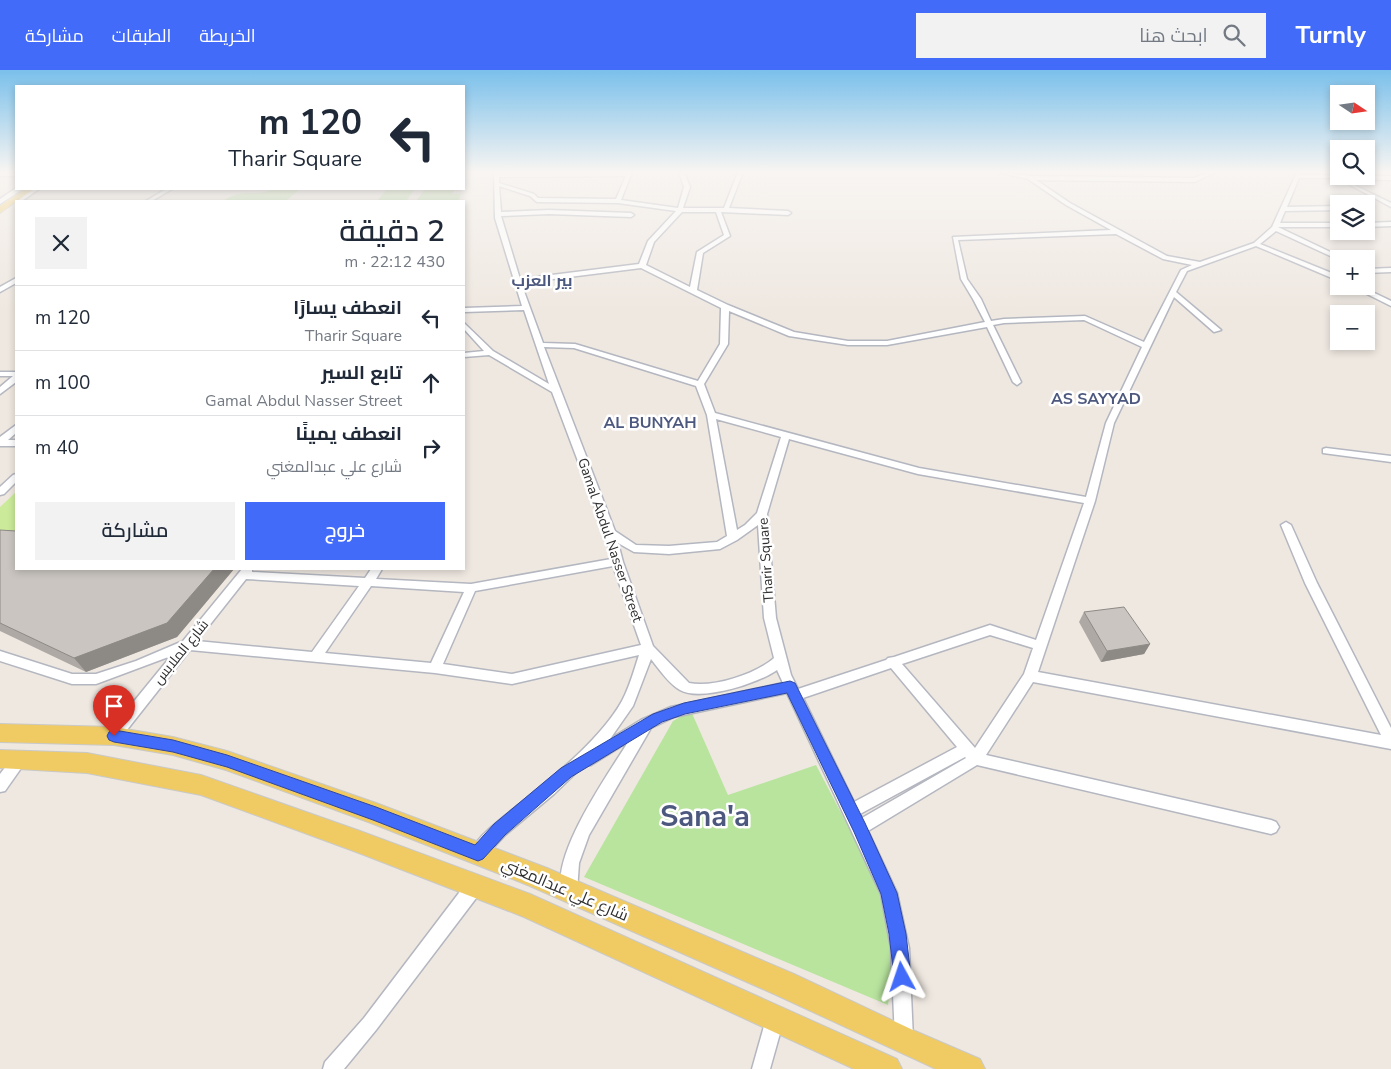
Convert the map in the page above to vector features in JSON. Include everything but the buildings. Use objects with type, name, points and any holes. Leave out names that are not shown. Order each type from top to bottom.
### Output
[{"type":"main road","name":"شارع علي عبدالمغني","points":[[0,733],[114,736],[173,746],[227,761],[376,814],[569,891],[784,984],[905,1041],[970,1069]]},
{"type":"main road","name":"شارع علي عبدالمغني","points":[[10,759],[87,764],[201,785],[360,842],[530,908],[887,1069]]},
{"type":"street","name":"Gamal Abdul Nasser Street","points":[[499,219],[517,281],[556,391],[610,532],[617,562],[648,648]]},
{"type":"street","points":[[642,266],[650,241],[672,219]]},
{"type":"street","points":[[693,291],[700,252],[728,236],[721,219]]},
{"type":"street","points":[[1096,219],[1116,232],[1165,258],[1201,264]]},
{"type":"street","points":[[860,828],[972,754],[1030,676],[1090,501],[1110,423],[1184,270],[1256,244],[1275,226],[1278,219]]},
{"type":"street","points":[[1375,224],[1391,224]]},
{"type":"street","points":[[1275,226],[1330,225]]},
{"type":"street","points":[[1275,226],[1330,253]]},
{"type":"street","points":[[1017,382],[990,324],[964,279],[955,238],[1116,232]]},
{"type":"street","points":[[1256,244],[1329,274]]},
{"type":"street","points":[[517,281],[642,266],[725,307],[792,334],[848,343],[886,343],[1004,321],[1085,318],[1146,346]]},
{"type":"street","points":[[1375,271],[1391,270]]},
{"type":"street","points":[[0,290],[15,281]]},
{"type":"street","points":[[0,290],[15,290]]},
{"type":"street","points":[[1172,293],[1216,330]]},
{"type":"street","points":[[1372,295],[1391,304]]},
{"type":"street","points":[[700,384],[724,344],[725,307]]},
{"type":"street","points":[[465,310],[527,308]]},
{"type":"street","points":[[465,326],[490,353],[556,391]]},
{"type":"street","points":[[541,345],[575,346],[700,384]]},
{"type":"street","points":[[465,355],[490,353]]},
{"type":"street","points":[[0,367],[15,366]]},
{"type":"street","points":[[0,374],[15,374]]},
{"type":"street","points":[[0,391],[15,379]]},
{"type":"street","points":[[700,384],[711,415],[733,538]]},
{"type":"street","points":[[711,415],[918,471],[1090,501]]},
{"type":"street","points":[[0,442],[15,429]]},
{"type":"street","name":"Tharir Square","points":[[786,434],[762,514],[770,618],[785,675],[860,828],[889,893],[896,920],[902,977],[905,1041]]},
{"type":"street","points":[[0,442],[15,443]]},
{"type":"street","points":[[1326,451],[1391,459]]},
{"type":"street","points":[[0,492],[15,478]]},
{"type":"street","points":[[610,532],[634,548],[669,550],[720,545],[749,527],[762,514]]},
{"type":"street","points":[[1286,526],[1311,583],[1391,742]]},
{"type":"street","points":[[245,572],[367,583],[472,588],[617,562]]},
{"type":"street","points":[[315,657],[376,570]]},
{"type":"street","name":"شارع الملابس","points":[[114,736],[245,572]]},
{"type":"street","points":[[435,668],[472,588]]},
{"type":"street","points":[[566,773],[646,724],[684,708],[793,691],[990,630],[1041,646]]},
{"type":"street","points":[[0,656],[72,679],[96,679],[185,645],[435,668],[512,679],[648,648]]},
{"type":"street","points":[[648,648],[680,683],[689,688],[751,680],[768,671],[781,660]]},
{"type":"street","points":[[478,854],[500,830],[603,738],[616,722],[634,689],[648,648]]},
{"type":"street","points":[[892,661],[972,754],[1271,827]]},
{"type":"street","points":[[1030,676],[1391,742]]},
{"type":"street","points":[[569,891],[571,863],[582,832],[646,724]]},
{"type":"street","points":[[851,811],[972,754]]},
{"type":"street","points":[[0,786],[10,759]]},
{"type":"street","points":[[332,1069],[370,1024],[474,887]]},
{"type":"street","points":[[761,1069],[775,1019]]},
{"type":"green space","points":[[15,493],[15,538],[0,536],[0,507]]},
{"type":"green space","points":[[691,711],[728,795],[816,765],[881,889],[895,948],[888,1005],[584,877],[673,721]]},
{"type":"district","name":"بير العزب","points":[[542,281]]},
{"type":"district","name":"AS SAYYAD","points":[[1096,399]]},
{"type":"district","name":"AL BUNYAH","points":[[650,423]]},
{"type":"district","name":"Sana'a","points":[[705,816]]},
{"type":"route","points":[[114,736],[173,746],[227,761],[376,814],[478,854],[500,830],[566,773],[658,718],[684,708],[790,687],[860,828],[889,893],[896,920],[902,977]]}]
